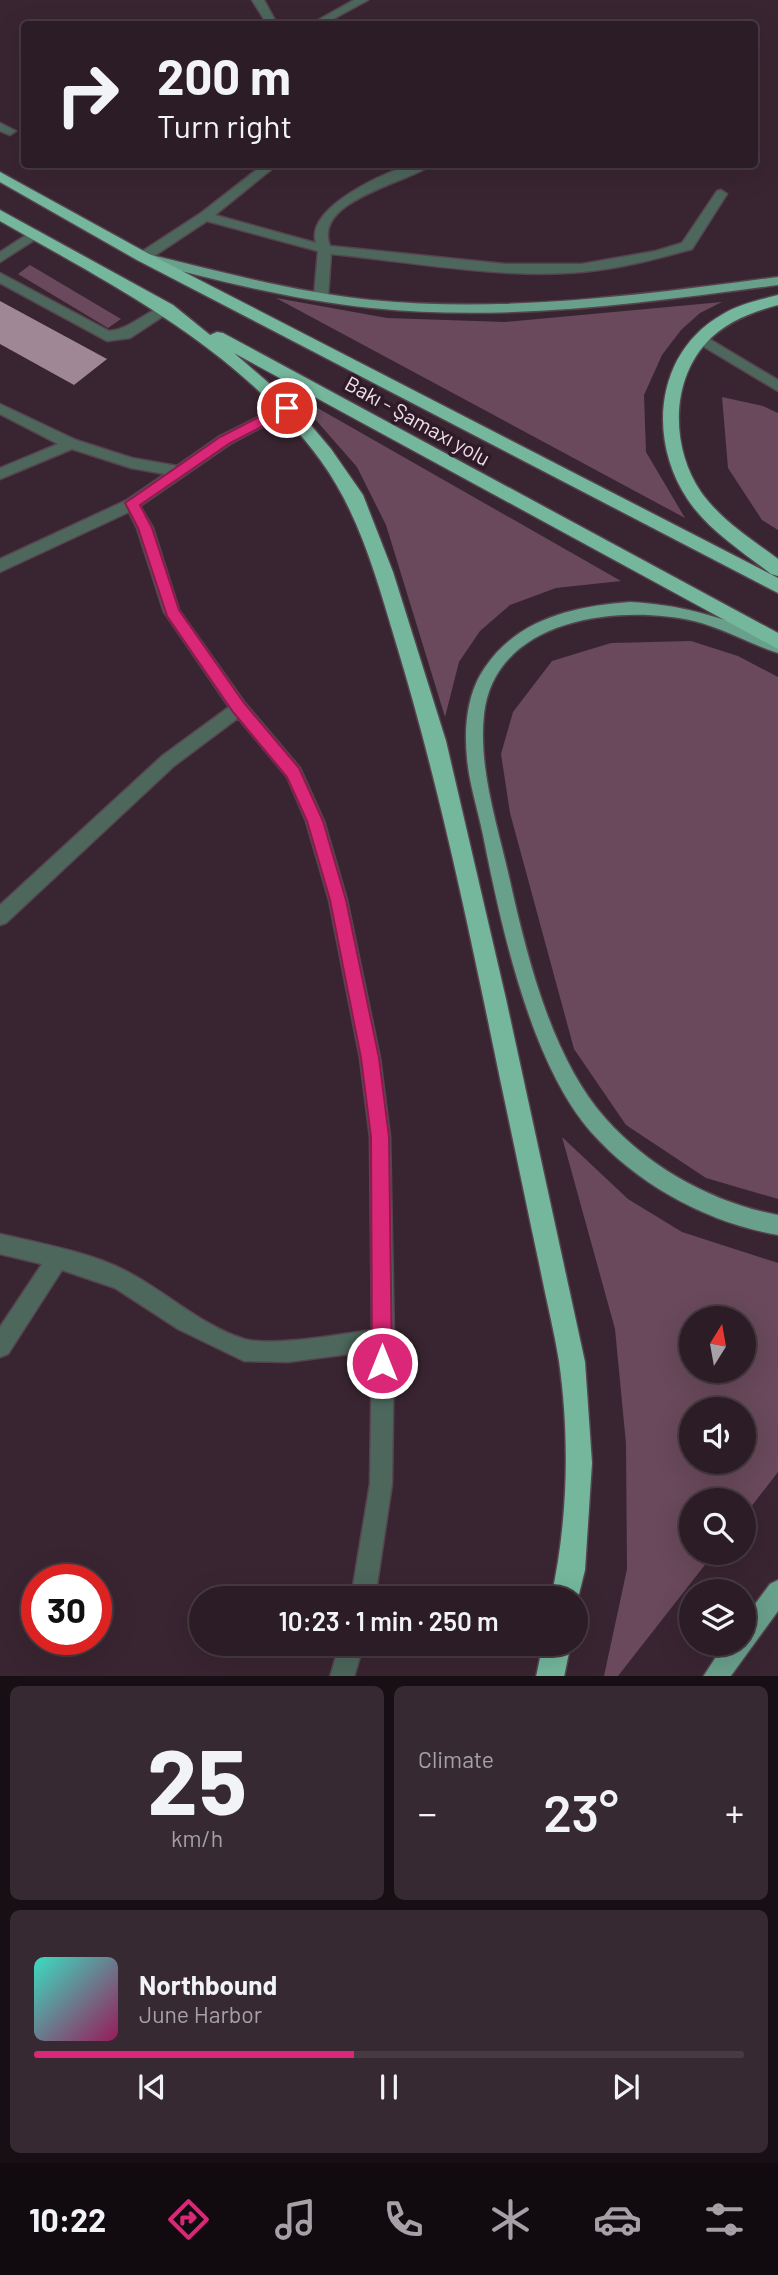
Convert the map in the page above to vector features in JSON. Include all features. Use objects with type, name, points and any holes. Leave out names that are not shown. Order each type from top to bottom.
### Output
[{"type":"highway","name":"Bakı - Şamaxı yolu","points":[[0,176],[143,257],[778,586]]},
{"type":"highway","name":"Bakı - Şamaxı yolu","points":[[0,215],[778,645]]},
{"type":"highway","points":[[778,300],[723,320],[701,339],[682,366],[671,391],[668,418],[671,444],[682,477],[696,498],[778,569]]},
{"type":"highway","points":[[167,309],[261,384],[287,408],[325,453],[354,495],[384,572],[436,741],[495,999],[572,1362],[579,1463],[567,1586]]},
{"type":"highway","points":[[550,1676],[554,1656]]},
{"type":"main road","points":[[143,257],[321,297],[418,308],[488,310],[565,306],[778,281]]},
{"type":"main road","points":[[778,645],[693,615],[639,608],[592,611],[551,620],[512,645],[491,672],[478,701],[475,760],[526,981],[555,1056],[592,1117],[648,1171],[698,1200],[757,1222],[778,1225]]},
{"type":"main road","points":[[756,1622],[778,1592]]},
{"type":"main road","points":[[715,1676],[730,1656]]},
{"type":"street","points":[[258,0],[270,21]]},
{"type":"street","points":[[323,21],[362,0]]},
{"type":"street","points":[[143,257],[205,216],[267,168]]},
{"type":"street","points":[[321,297],[324,249],[319,234],[322,225],[333,211],[350,198],[418,168]]},
{"type":"street","points":[[205,216],[324,249],[505,268],[582,268],[657,255],[687,246],[721,194]]},
{"type":"street","points":[[0,258],[34,234]]},
{"type":"street","points":[[0,277],[107,336],[125,335],[167,309]]},
{"type":"street","points":[[701,339],[778,386]]},
{"type":"street","points":[[1,408],[71,444],[131,463],[179,471]]},
{"type":"street","points":[[0,566],[132,503],[225,440],[287,408]]},
{"type":"street","points":[[0,474],[71,444]]},
{"type":"street","points":[[132,503],[145,528],[172,612],[239,708],[293,773],[315,821],[338,900],[370,1058],[380,1137],[383,1339],[381,1484],[365,1586]]},
{"type":"street","points":[[0,917],[168,761],[239,708]]},
{"type":"street","points":[[0,1244],[58,1258],[121,1279],[186,1321],[244,1350],[288,1351],[383,1339]]},
{"type":"street","points":[[0,1346],[58,1258]]},
{"type":"street","points":[[342,1676],[348,1656]]},
{"type":"shaded area","points":[[30,265],[121,319],[108,328],[18,274]]},
{"type":"shaded area","points":[[276,298],[387,318],[505,322],[722,302],[700,313],[681,330],[662,355],[644,395],[646,452],[685,518]]},
{"type":"shaded area","points":[[293,394],[621,581],[556,588],[510,605],[480,631],[459,662],[445,717],[386,525],[357,467]]},
{"type":"shaded area","points":[[722,397],[763,406],[778,413],[778,530],[762,520],[728,468]]},
{"type":"shaded area","points":[[691,641],[738,656],[778,677],[778,1199],[706,1178],[626,1125],[574,1049],[510,813],[501,754],[513,712],[552,661],[611,643]]},
{"type":"shaded area","points":[[562,1137],[628,1199],[682,1232],[778,1263],[778,1472],[756,1500],[756,1488],[679,1488],[679,1565],[705,1565],[694,1579],[679,1579],[679,1598],[618,1676],[604,1676],[627,1569],[626,1444],[615,1329]]},
{"type":"building","points":[[0,301],[107,359],[74,385],[0,344]]},
{"type":"route","points":[[287,408],[225,440],[132,503],[145,528],[172,612],[239,708],[293,773],[315,821],[338,900],[370,1058],[380,1137],[382,1363]]}]
